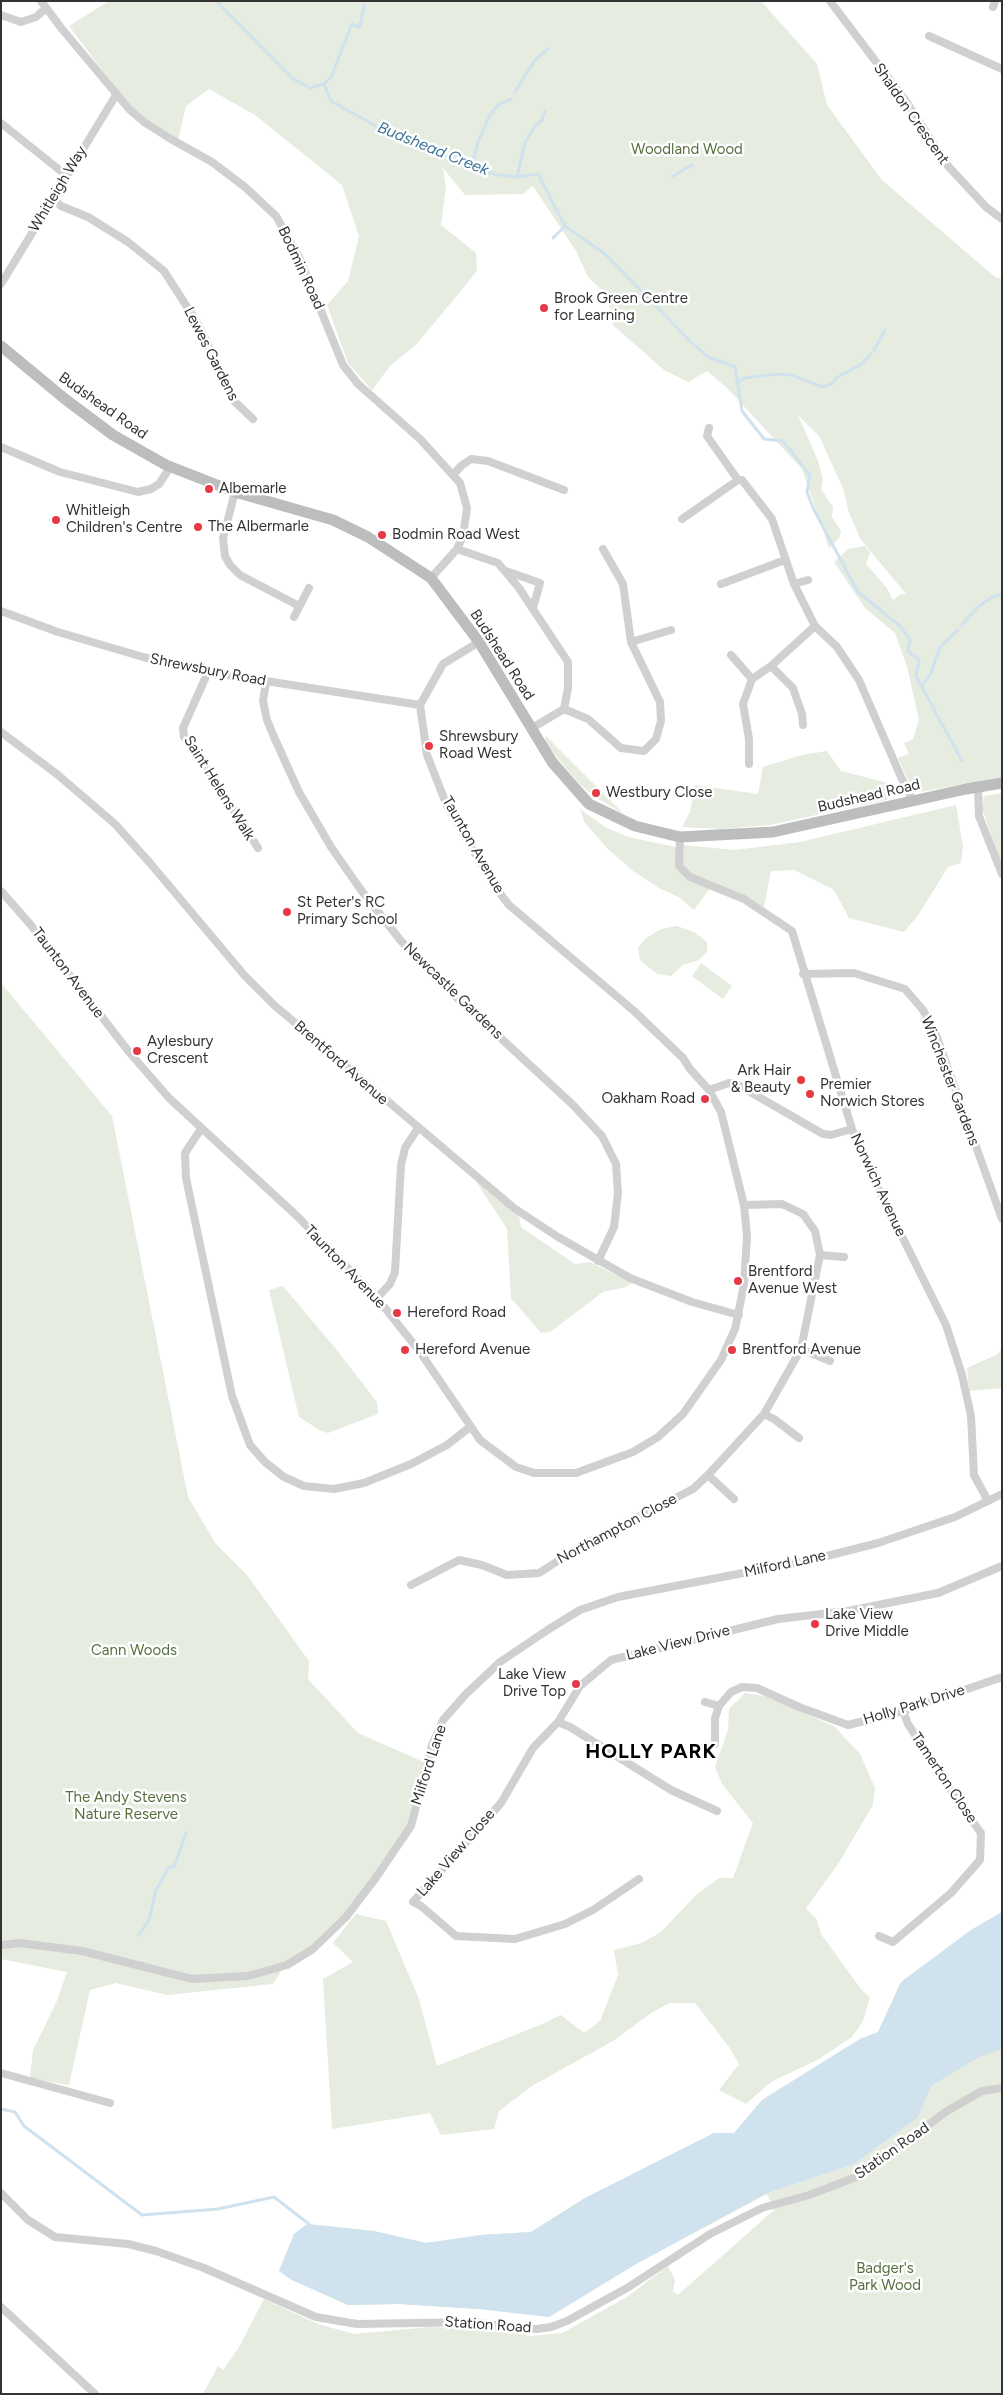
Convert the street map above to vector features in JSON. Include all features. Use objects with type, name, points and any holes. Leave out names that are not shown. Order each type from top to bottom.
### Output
[{"type":"street","name":"Shaldon Crescent","points":[[830,1],[905,100],[948,166],[986,207],[1002,219]]},
{"type":"street","points":[[1,15],[21,22],[36,17],[44,5]]},
{"type":"street","name":"Bodmin Road","points":[[44,5],[116,95],[144,122],[212,162],[245,187],[276,216],[299,258],[344,365],[358,384],[420,439],[460,483],[467,508],[466,527],[457,549],[431,578]]},
{"type":"street","points":[[929,36],[1002,68]]},
{"type":"street","name":"Whitleigh Way","points":[[1,284],[116,95]]},
{"type":"street","points":[[1,123],[67,176]]},
{"type":"street","name":"Lewes Gardens","points":[[53,198],[62,206],[88,217],[128,242],[164,271],[198,324],[235,402],[241,410],[253,419]]},
{"type":"street","name":"Budshead Road","points":[[1,346],[51,388],[113,435],[171,466],[235,492],[333,520],[368,537],[431,578],[479,642],[552,762],[589,804],[635,826],[680,837],[773,832],[1002,783]]},
{"type":"street","points":[[709,428],[707,436],[738,480],[742,480],[772,520],[794,584],[816,626],[837,647],[859,680],[913,801]]},
{"type":"street","points":[[1,447],[60,472],[138,492],[159,484],[171,466]]},
{"type":"street","points":[[453,475],[461,466],[471,460],[488,461],[564,490]]},
{"type":"street","points":[[682,519],[738,480]]},
{"type":"street","points":[[235,492],[223,538],[225,556],[230,565],[240,575],[299,606]]},
{"type":"street","points":[[564,709],[588,719],[621,748],[644,751],[656,739],[661,722],[660,702],[631,642],[623,584],[603,548]]},
{"type":"street","points":[[457,549],[498,563],[533,608],[568,662],[568,688],[564,709],[532,728]]},
{"type":"street","points":[[721,584],[785,560]]},
{"type":"street","points":[[505,571],[540,583],[533,608]]},
{"type":"street","points":[[794,584],[808,580]]},
{"type":"street","points":[[294,617],[308,588]]},
{"type":"street","name":"Shrewsbury Road","points":[[1,611],[58,632],[143,657],[208,672],[420,705]]},
{"type":"street","points":[[749,764],[749,739],[743,704],[752,679],[771,666],[816,626]]},
{"type":"street","points":[[631,642],[671,630]]},
{"type":"street","points":[[420,705],[443,664],[479,642]]},
{"type":"street","points":[[731,655],[752,679]]},
{"type":"street","points":[[771,666],[792,688],[802,714],[803,726]]},
{"type":"street","name":"Saint Helens Walk","points":[[208,672],[183,728],[184,737],[202,761],[258,848]]},
{"type":"street","name":"Newcastle Gardens","points":[[266,682],[263,701],[267,720],[282,755],[299,792],[331,847],[361,890],[401,940],[440,982],[572,1104],[602,1136],[616,1164],[618,1193],[614,1227],[598,1261]]},
{"type":"street","name":"Taunton Avenue","points":[[1,891],[30,924],[129,1052],[169,1098],[298,1217],[377,1298],[420,1352],[480,1440],[516,1467],[534,1473],[576,1474],[606,1464],[633,1452],[658,1437],[683,1414],[721,1360],[739,1315],[744,1285],[747,1236],[744,1205],[721,1112],[709,1090],[690,1070],[683,1058],[634,1011],[523,918],[495,887],[448,806],[427,755],[420,705]]},
{"type":"street","name":"Brentford Avenue","points":[[1,732],[58,775],[115,824],[245,976],[337,1060],[514,1208],[598,1261],[630,1278],[692,1302],[739,1315]]},
{"type":"street","points":[[978,787],[979,816],[1002,874]]},
{"type":"street","name":"Norwich Avenue","points":[[680,837],[679,866],[690,877],[744,899],[792,931],[852,1128],[874,1180],[946,1325],[962,1375],[971,1416],[974,1475],[988,1501]]},
{"type":"street","name":"Winchester Gardens","points":[[804,974],[854,973],[905,989],[923,1010],[935,1032],[1002,1219]]},
{"type":"street","points":[[709,1090],[729,1083],[738,1085],[823,1134],[831,1135],[852,1128]]},
{"type":"street","points":[[377,1298],[390,1284],[395,1272],[402,1165],[406,1148],[418,1128]]},
{"type":"street","points":[[201,1129],[185,1153],[186,1178],[232,1396],[250,1445],[265,1462],[284,1477],[308,1487],[334,1489],[364,1483],[411,1464],[448,1445],[470,1427]]},
{"type":"street","name":"Northampton Close","points":[[411,1585],[459,1560],[482,1565],[507,1576],[540,1573],[581,1546],[693,1489],[764,1414],[801,1349],[820,1255],[815,1231],[803,1214],[782,1204],[744,1205]]},
{"type":"street","points":[[820,1255],[844,1257]]},
{"type":"street","points":[[801,1349],[830,1361]]},
{"type":"street","points":[[764,1414],[774,1419],[799,1438]]},
{"type":"street","points":[[708,1475],[734,1499]]},
{"type":"street","name":"Milford Lane","points":[[1,1945],[19,1943],[82,1951],[192,1979],[248,1976],[287,1965],[313,1949],[346,1917],[376,1879],[411,1826],[432,1745],[442,1720],[500,1662],[549,1629],[580,1610],[618,1597],[811,1560],[878,1544],[955,1517],[1002,1494]]},
{"type":"street","name":"Lake View Drive","points":[[558,1722],[580,1686],[611,1660],[778,1618],[848,1611],[938,1593],[1002,1566]]},
{"type":"street","name":"Holly Park Drive","points":[[719,1706],[731,1692],[742,1687],[757,1688],[799,1707],[848,1725],[903,1711],[1001,1679]]},
{"type":"street","points":[[705,1702],[719,1706],[715,1718],[715,1744]]},
{"type":"street","name":"Tamerton Close","points":[[879,1936],[893,1942],[951,1893],[980,1860],[981,1833],[953,1794],[908,1724],[903,1711]]},
{"type":"street","points":[[558,1722],[570,1726],[672,1790],[717,1810]]},
{"type":"street","name":"Lake View Close","points":[[558,1722],[533,1748],[501,1803],[413,1902],[421,1906],[456,1936],[515,1939],[566,1924],[593,1910],[639,1879]]},
{"type":"street","points":[[1,2073],[110,2103]]},
{"type":"street","name":"Station Road","points":[[1,2193],[28,2220],[55,2237],[119,2243],[156,2251],[204,2268],[316,2317],[357,2324],[476,2322],[537,2329],[551,2327],[567,2321],[627,2288],[710,2234],[762,2208],[809,2195],[858,2176],[947,2111],[982,2091],[1002,2088]]},
{"type":"street","points":[[1,2307],[95,2394]]},
{"type":"green space","name":"Woodland Wood","points":[[109,1],[761,1],[817,64],[827,105],[882,180],[995,277],[1002,279],[1002,777],[920,792],[910,785],[898,758],[909,754],[904,743],[913,739],[919,720],[907,667],[895,633],[865,608],[834,562],[848,549],[865,546],[870,553],[866,564],[887,588],[893,600],[901,594],[906,594],[861,540],[849,513],[843,488],[819,436],[798,415],[818,461],[823,479],[821,489],[833,507],[832,517],[841,531],[840,537],[829,548],[802,469],[728,389],[707,371],[688,382],[664,370],[613,325],[608,296],[588,277],[576,251],[533,186],[523,194],[465,195],[443,168],[446,187],[441,225],[476,253],[477,271],[416,345],[391,365],[372,390],[348,363],[327,305],[348,281],[359,236],[342,185],[255,115],[209,89],[186,106],[178,140],[135,114],[69,26]]},
{"type":"green space","points":[[546,736],[624,814],[593,796],[577,781],[545,743]]},
{"type":"green space","points":[[827,751],[841,771],[888,783],[894,787],[893,795],[886,800],[770,825],[718,829],[682,827],[690,812],[695,785],[758,794],[763,767],[802,755]]},
{"type":"green space","points":[[1002,793],[1002,866],[982,808],[984,796]]},
{"type":"green space","points":[[956,805],[963,846],[961,863],[948,867],[919,914],[904,932],[849,918],[834,890],[794,870],[771,871],[764,907],[692,875],[682,865],[682,845],[735,850],[800,842]]},
{"type":"green space","points":[[580,809],[605,827],[628,837],[676,847],[677,867],[710,888],[694,910],[680,898],[659,888],[633,871],[608,849],[585,823]]},
{"type":"green space","points":[[677,926],[694,932],[707,942],[707,952],[699,960],[683,965],[671,976],[657,974],[640,960],[638,948],[645,939],[661,929]]},
{"type":"green space","points":[[701,963],[732,986],[723,999],[692,976]]},
{"type":"green space","name":"Cann Woods","points":[[1,983],[112,1116],[188,1497],[216,1544],[247,1575],[309,1661],[308,1679],[358,1733],[426,1763],[409,1825],[354,1906],[303,1953],[285,1965],[273,1984],[167,1995],[116,1983],[90,1990],[69,2085],[30,2078],[33,2050],[56,2003],[67,1972],[1,1959]]},
{"type":"green space","points":[[475,1180],[519,1216],[521,1227],[575,1264],[590,1262],[632,1283],[626,1287],[603,1292],[550,1332],[541,1333],[511,1298],[507,1229]]},
{"type":"green space","points":[[283,1286],[336,1349],[377,1402],[378,1414],[328,1433],[321,1431],[299,1417],[269,1290]]},
{"type":"green space","points":[[1002,1347],[1002,1388],[969,1391],[967,1368],[998,1354]]},
{"type":"green space","points":[[745,1693],[764,1696],[834,1726],[860,1754],[875,1788],[873,1805],[838,1864],[806,1908],[817,1920],[821,1934],[861,1989],[870,1998],[863,2021],[852,2037],[819,2059],[771,2082],[746,2104],[719,2090],[739,2064],[729,2047],[695,2003],[670,2003],[651,2013],[613,2041],[532,2086],[499,2111],[494,2129],[441,2135],[430,2113],[332,2129],[323,1979],[353,1962],[333,1943],[356,1914],[386,1921],[419,1999],[437,2066],[561,2015],[584,2033],[600,2021],[618,1975],[614,1950],[642,1943],[661,1932],[697,1894],[719,1878],[733,1878],[753,1823],[722,1784],[715,1767],[728,1730],[729,1709]]},
{"type":"green space","name":"Badger's Park Wood","points":[[1002,1912],[1002,2394],[203,2394],[218,2366],[223,2370],[238,2349],[264,2299],[318,2324],[354,2334],[431,2327],[501,2329],[531,2336],[562,2333],[627,2297],[668,2266],[675,2280],[673,2292],[678,2295],[774,2210],[767,2194],[636,2264],[549,2317],[479,2309],[399,2304],[348,2305],[292,2280],[279,2271],[294,2234],[307,2224],[374,2231],[426,2243],[481,2235],[531,2232],[585,2198],[714,2133],[734,2133],[762,2100],[860,2039],[878,2032],[901,1982],[971,1930]]},
{"type":"water","points":[[1002,1912],[1002,2049],[979,2057],[931,2086],[918,2117],[854,2164],[767,2193],[636,2264],[549,2317],[479,2309],[399,2304],[348,2305],[292,2280],[279,2271],[294,2234],[307,2224],[374,2231],[426,2243],[481,2235],[531,2232],[585,2198],[714,2133],[734,2133],[762,2100],[860,2039],[878,2032],[901,1982],[971,1930]]},
{"type":"waterway","name":"Budshead Creek","points":[[216,1],[292,78],[310,88],[324,84],[331,101],[385,131],[493,174],[516,177],[538,174],[565,226],[605,254],[708,357],[735,367],[742,411],[764,439],[783,441],[810,475],[807,492],[814,510],[858,592],[900,626],[910,640],[908,651],[919,660],[916,676],[962,761]]},
{"type":"waterway","points":[[324,84],[331,77],[352,24],[360,27],[364,5]]},
{"type":"waterway","points":[[515,92],[535,60],[548,49]]},
{"type":"waterway","points":[[472,165],[478,142],[490,115],[498,105],[511,99]]},
{"type":"waterway","points":[[517,177],[525,142],[535,126],[542,120],[545,111]]},
{"type":"waterway","points":[[673,176],[692,165]]},
{"type":"waterway","points":[[553,238],[565,226]]},
{"type":"waterway","points":[[874,350],[885,330]]},
{"type":"waterway","points":[[836,378],[862,364],[871,354]]},
{"type":"waterway","points":[[738,382],[745,378],[776,374],[792,375],[822,387],[831,384],[835,380]]},
{"type":"waterway","points":[[961,626],[978,607],[992,597],[1002,594]]},
{"type":"waterway","points":[[922,686],[931,673],[940,647],[958,630]]},
{"type":"waterway","points":[[139,1935],[149,1920],[156,1890],[169,1867],[174,1867],[186,1833]]},
{"type":"waterway","points":[[1,2109],[15,2112],[24,2126],[142,2215],[218,2209],[274,2197],[309,2224]]},
{"type":"place","name":"Brook Green Centre for Learning","points":[[544,308]]},
{"type":"place","name":"Albemarle","points":[[209,489]]},
{"type":"place","name":"Whitleigh Children's Centre","points":[[56,520]]},
{"type":"place","name":"The Albermarle","points":[[198,527]]},
{"type":"place","name":"Bodmin Road West","points":[[382,535]]},
{"type":"place","name":"Shrewsbury Road West","points":[[429,746]]},
{"type":"place","name":"Westbury Close","points":[[596,793]]},
{"type":"place","name":"St Peter's RC Primary School","points":[[287,912]]},
{"type":"place","name":"Aylesbury Crescent","points":[[137,1051]]},
{"type":"place","name":"Ark Hair & Beauty","points":[[801,1080]]},
{"type":"place","name":"Premier Norwich Stores","points":[[810,1094]]},
{"type":"place","name":"Oakham Road","points":[[705,1099]]},
{"type":"place","name":"Brentford Avenue West","points":[[738,1281]]},
{"type":"place","name":"Hereford Road","points":[[397,1313]]},
{"type":"place","name":"Hereford Avenue","points":[[405,1350]]},
{"type":"place","name":"Brentford Avenue","points":[[732,1350]]},
{"type":"place","name":"Lake View Drive Middle","points":[[815,1624]]},
{"type":"place","name":"Lake View Drive Top","points":[[576,1684]]},
{"type":"district","name":"HOLLY PARK","points":[[651,1752]]},
{"type":"park label","name":"The Andy Stevens Nature Reserve","points":[[126,1806]]}]
